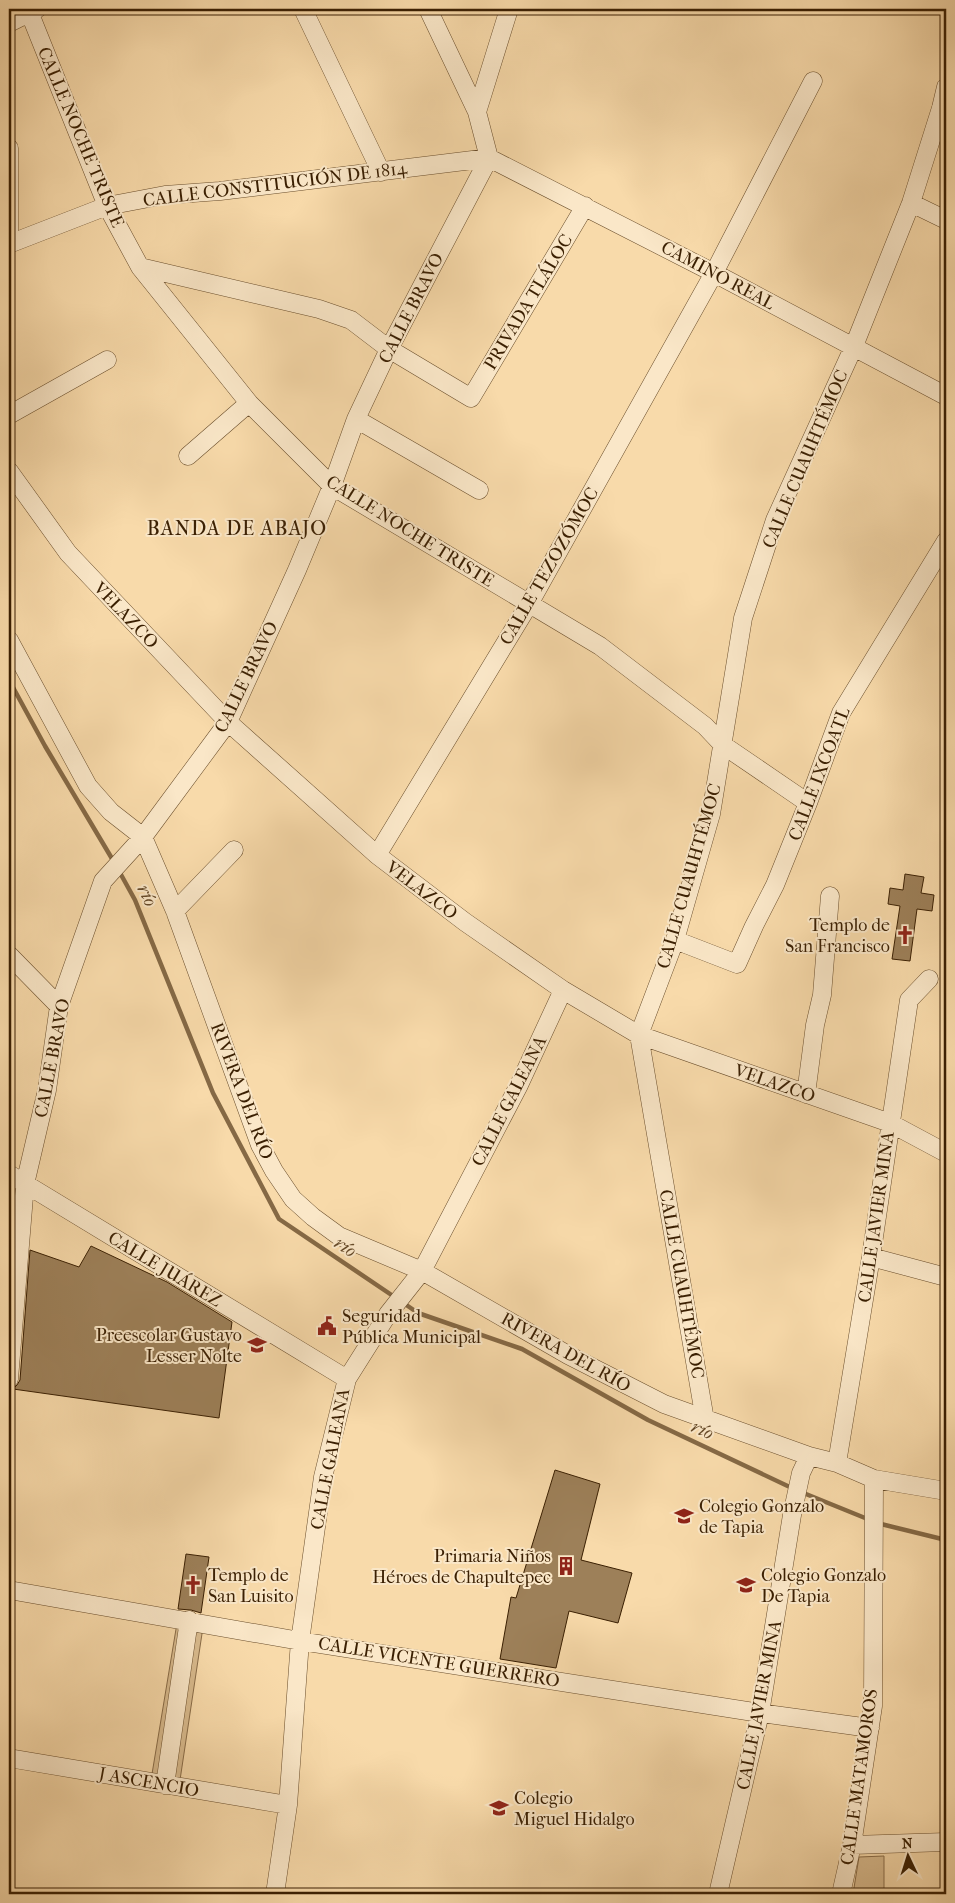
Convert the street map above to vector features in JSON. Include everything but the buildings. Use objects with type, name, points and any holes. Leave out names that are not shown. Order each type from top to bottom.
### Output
[{"type":"street","points":[[303,9],[381,172]]},
{"type":"street","points":[[428,9],[477,112],[489,158]]},
{"type":"street","points":[[477,112],[509,9]]},
{"type":"street","points":[[9,23],[31,10]]},
{"type":"street","name":"CALLE NOCHE TRISTE","points":[[31,10],[107,206],[140,267],[249,403],[332,486],[600,646],[705,726],[723,744],[808,803]]},
{"type":"street","name":"CALLE TEZOZÓMOC","points":[[377,855],[529,604],[714,273],[813,81]]},
{"type":"street","name":"CALLE CUAUHTÉMOC","points":[[705,1420],[639,1036],[675,940],[711,814],[743,618],[775,520],[854,346],[911,203],[944,109],[946,87]]},
{"type":"street","points":[[9,148],[9,243]]},
{"type":"street","name":"CALLE CONSTITUCIÓN DE 1814","points":[[9,243],[107,206],[165,195],[220,191],[489,158]]},
{"type":"street","name":"CAMINO REAL","points":[[489,158],[714,273],[946,396]]},
{"type":"street","name":"CALLE BRAVO","points":[[9,1379],[26,1184],[47,1090],[59,1006],[103,881],[140,840],[228,722],[297,570],[332,486],[356,419],[389,349],[489,158]]},
{"type":"street","points":[[911,203],[946,220]]},
{"type":"street","name":"PRIVADA TLÁLOC","points":[[389,349],[472,398],[585,206]]},
{"type":"street","points":[[140,267],[319,309],[350,320],[389,349]]},
{"type":"street","points":[[9,415],[107,360]]},
{"type":"street","points":[[188,456],[249,403]]},
{"type":"street","points":[[356,419],[479,490]]},
{"type":"street","name":"VELAZCO","points":[[9,471],[68,553],[228,722],[377,855],[465,922],[563,990],[639,1036],[890,1123],[946,1153]]},
{"type":"street","name":"CALLE IXCOATL","points":[[675,940],[737,964],[775,886],[841,713],[946,541]]},
{"type":"street","points":[[9,640],[88,786],[140,840]]},
{"type":"street","name":"RIVERA DEL RÍO","points":[[140,840],[175,911],[260,1145],[274,1171],[293,1199],[313,1217],[339,1236],[664,1404],[808,1456],[837,1463],[874,1479],[946,1490]]},
{"type":"street","points":[[175,911],[234,850]]},
{"type":"street","points":[[806,1094],[815,1026],[822,995],[830,896]]},
{"type":"street","points":[[9,955],[59,1006]]},
{"type":"street","name":"CALLE JAVIER MINA","points":[[837,1463],[871,1257],[909,1000],[928,979]]},
{"type":"street","name":"CALLE GALEANA","points":[[275,1894],[288,1805],[300,1641],[323,1478],[346,1379],[388,1314],[419,1276],[519,1085],[563,990]]},
{"type":"street","name":"CALLE JUÁREZ","points":[[9,1174],[346,1379]]},
{"type":"street","points":[[871,1257],[946,1277]]},
{"type":"street","name":"CALLE JAVIER MINA","points":[[718,1894],[760,1713],[792,1515],[801,1473],[808,1456]]},
{"type":"street","name":"CALLE MATAMOROS","points":[[841,1894],[852,1845],[872,1706],[874,1479]]},
{"type":"street","name":"CALLE VICENTE GUERRERO","points":[[9,1590],[189,1620],[300,1641],[760,1713],[870,1728]]},
{"type":"street","points":[[165,1785],[189,1620]]},
{"type":"street","name":"J ASCENCIO","points":[[9,1758],[288,1805]]},
{"type":"street","points":[[852,1845],[946,1842]]},
{"type":"shaded area","points":[[177,1623],[203,1627],[180,1780],[152,1774]]},
{"type":"shaded area","points":[[884,1856],[884,1894],[853,1894],[859,1857]]},
{"type":"waterway","name":"río","points":[[9,680],[45,746],[114,862]]},
{"type":"waterway","name":"río","points":[[119,871],[135,900],[213,1093],[279,1219],[396,1298]]},
{"type":"waterway","name":"río","points":[[402,1302],[418,1313],[522,1349],[648,1420],[794,1489]]},
{"type":"waterway","name":"río","points":[[801,1492],[870,1520]]},
{"type":"waterway","name":"río","points":[[877,1523],[946,1540]]},
{"type":"place","name":"Templo de San Francisco","points":[[905,935]]},
{"type":"place","name":"Seguridad Pública Municipal","points":[[327,1326]]},
{"type":"place","name":"Preescolar Gustavo Lesser Nolte","points":[[257,1345]]},
{"type":"place","name":"Colegio Gonzalo de Tapia","points":[[684,1516]]},
{"type":"place","name":"Primaria Niños Héroes de Chapultepec","points":[[566,1566]]},
{"type":"place","name":"Templo de San Luisito","points":[[193,1585]]},
{"type":"place","name":"Colegio Gonzalo De Tapia","points":[[746,1585]]},
{"type":"place","name":"Colegio Miguel Hidalgo","points":[[499,1808]]},
{"type":"district","name":"BANDA DE ABAJO","points":[[237,528]]}]
